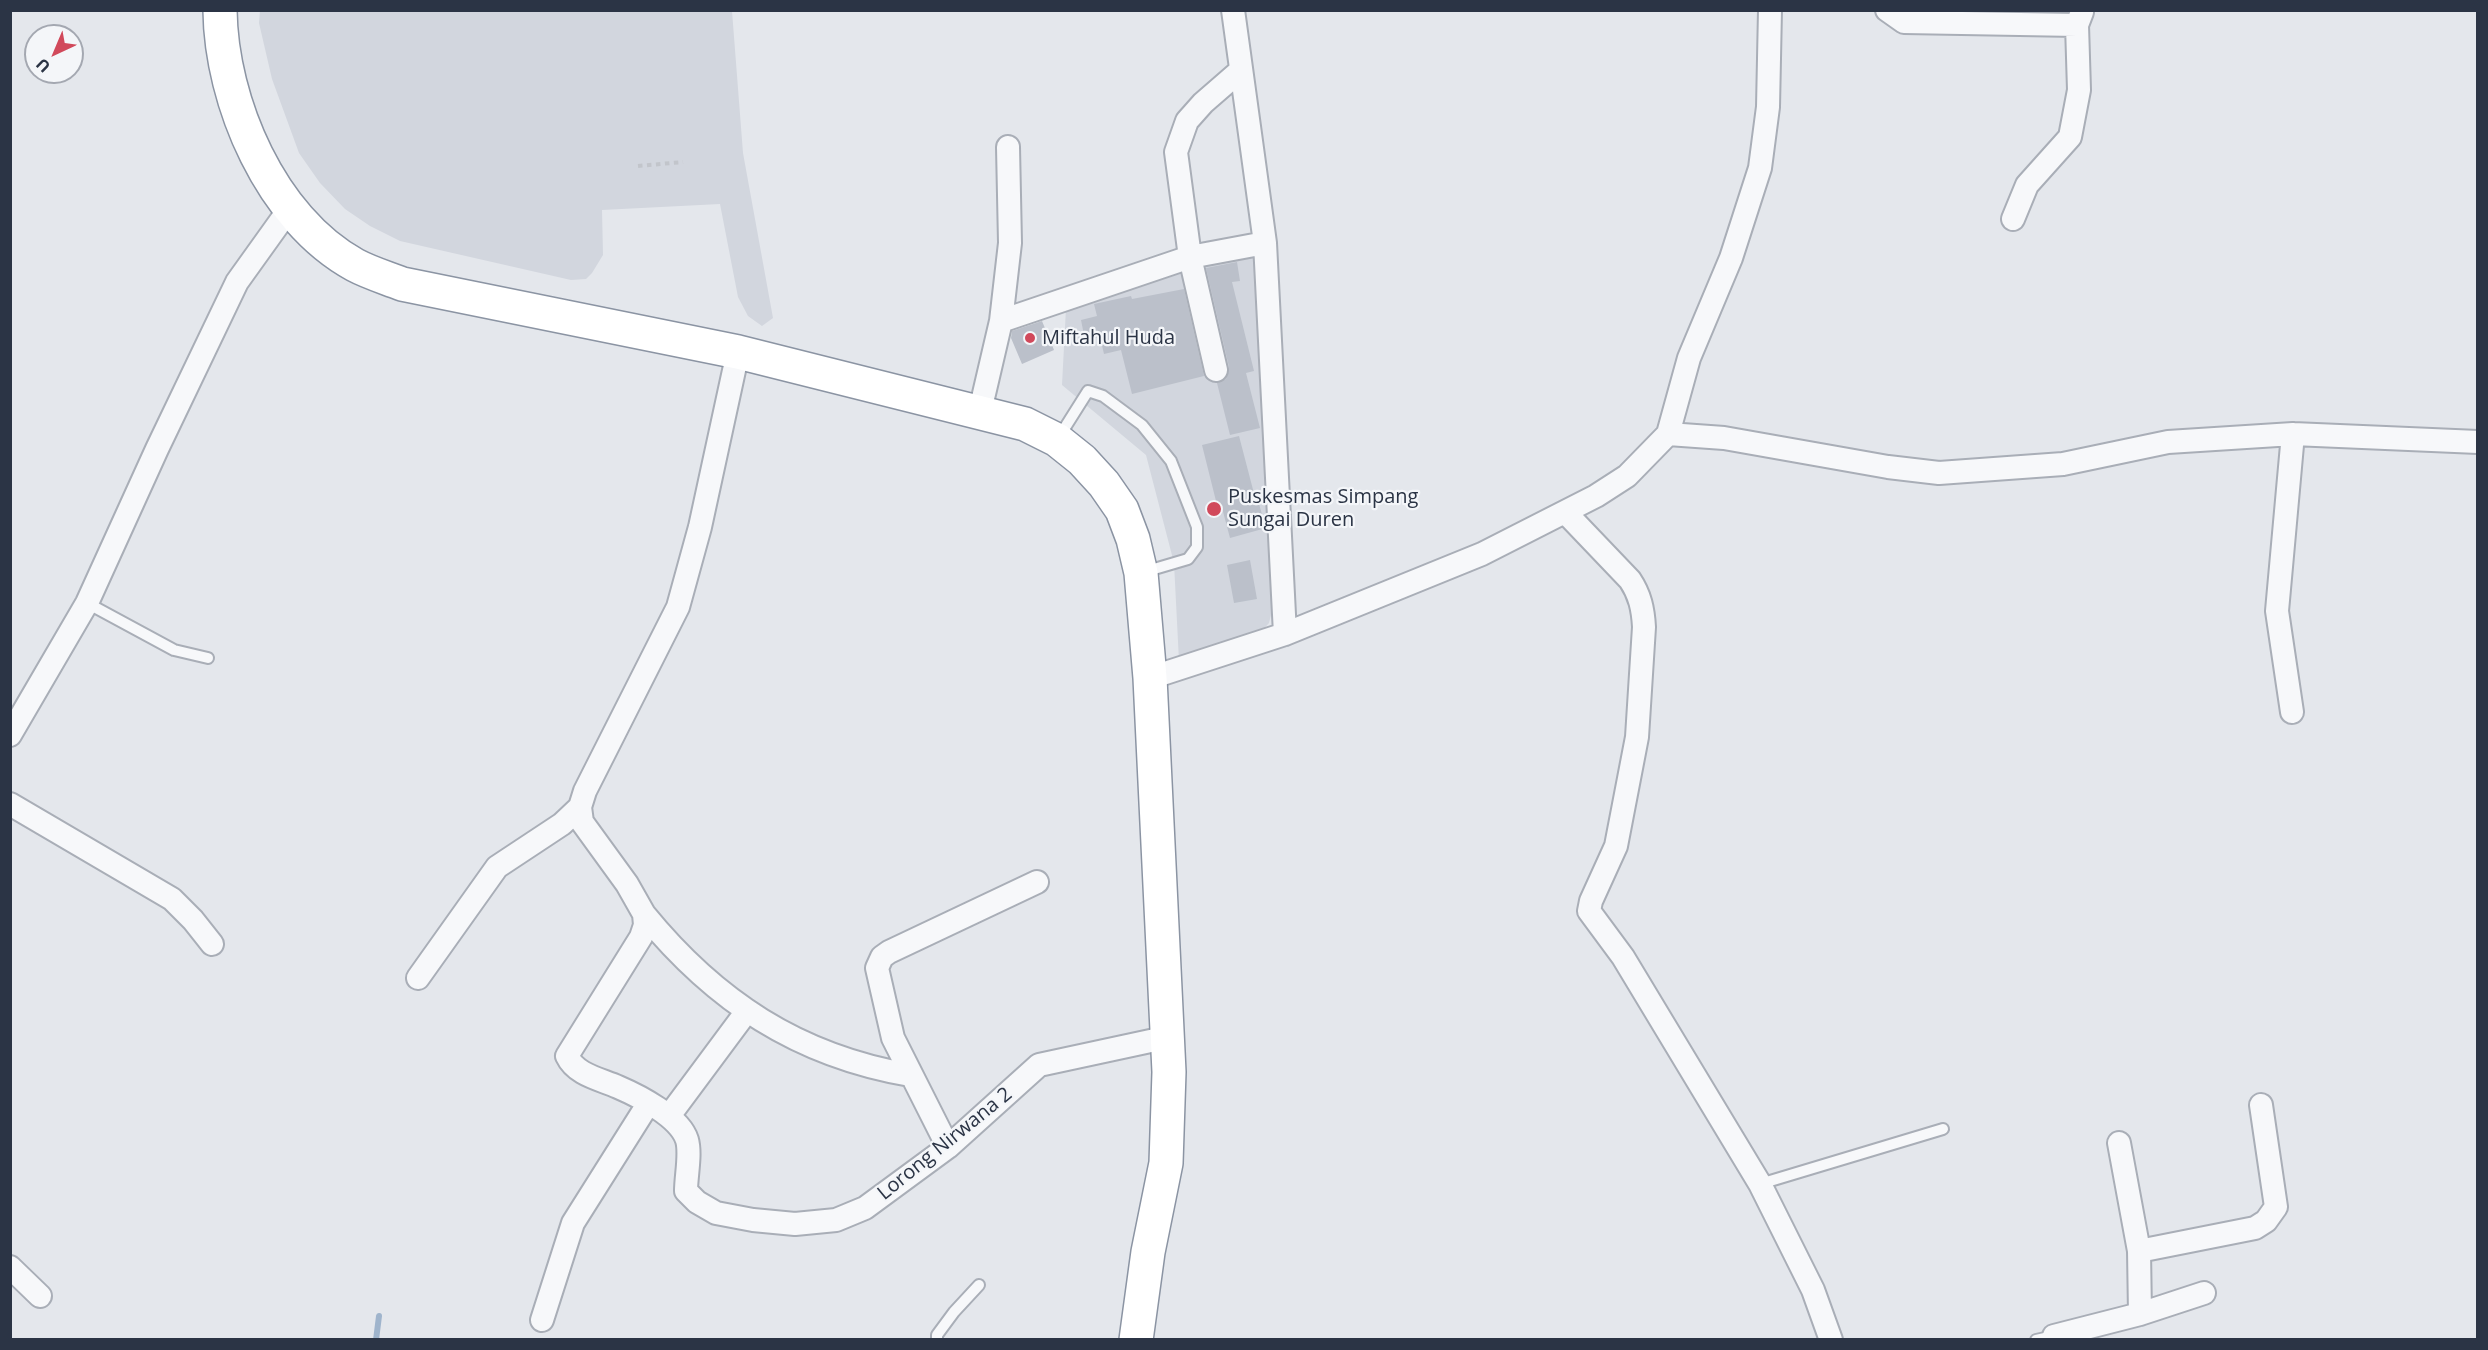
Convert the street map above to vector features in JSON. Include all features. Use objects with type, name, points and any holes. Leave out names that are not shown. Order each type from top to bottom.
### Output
[{"type":"highway","points":[[220,10],[225,64],[256,154],[275,188],[303,225],[327,246],[355,265],[402,284],[738,352],[1025,424],[1057,440],[1082,460],[1104,484],[1122,510],[1133,538],[1141,573],[1150,678],[1169,1037],[1166,1163],[1148,1251],[1136,1340]]},
{"type":"street","points":[[1233,10],[1266,243],[1285,634]]},
{"type":"street","points":[[1150,678],[1285,634],[1482,554],[1566,513],[1627,476],[1668,434],[1689,358],[1731,258],[1760,168],[1768,107],[1770,10]]},
{"type":"street","points":[[1887,10],[1904,22],[2080,18],[2079,90],[2070,137],[2027,184],[2013,219]]},
{"type":"street","points":[[1216,370],[1190,257],[1176,153],[1187,121],[1203,103],[1241,70]]},
{"type":"street","points":[[980,411],[1001,321],[1010,243],[1008,147]]},
{"type":"street","points":[[10,735],[87,603],[237,282],[290,208]]},
{"type":"street","points":[[1001,321],[1190,257],[1266,243]]},
{"type":"street","points":[[738,352],[700,527],[678,607],[585,791],[580,807],[582,822],[627,884],[644,914],[673,949],[714,987],[761,1022],[815,1048],[870,1068],[910,1075]]},
{"type":"street","points":[[1668,434],[1724,438],[1888,467],[1939,472],[2062,464],[2168,442],[2293,434],[2478,442]]},
{"type":"street","points":[[2292,712],[2277,611],[2279,567],[2285,528],[2293,434]]},
{"type":"street","points":[[1566,513],[1630,580],[1637,591],[1643,609],[1644,627],[1637,737],[1616,846],[1589,911],[1623,957],[1760,1184],[1813,1290],[1831,1340]]},
{"type":"street","points":[[10,804],[172,899],[212,944]]},
{"type":"street","points":[[418,978],[497,867],[562,824],[580,807]]},
{"type":"street","points":[[948,1147],[893,1038],[877,968],[882,957],[1037,882]]},
{"type":"street","points":[[644,914],[645,925],[641,937],[567,1056],[571,1064],[586,1074],[621,1088],[669,1116],[747,1011]]},
{"type":"street","name":"Lorong Nirwana 2","points":[[669,1116],[682,1128],[688,1142],[686,1191],[697,1203],[716,1213],[744,1218],[795,1224],[836,1220],[866,1208],[948,1147],[1039,1065],[1169,1037]]},
{"type":"street","points":[[542,1320],[573,1223],[648,1104]]},
{"type":"street","points":[[2139,1251],[2255,1228],[2266,1221],[2276,1207],[2260,1105]]},
{"type":"street","points":[[2119,1143],[2139,1251],[2140,1314]]},
{"type":"street","points":[[10,1267],[40,1296]]},
{"type":"street","points":[[2048,1338],[2140,1314],[2204,1293]]},
{"type":"lane","points":[[1057,440],[1088,391],[1103,396],[1142,425],[1171,460],[1197,527],[1197,547],[1188,559],[1141,573]]},
{"type":"lane","points":[[87,603],[174,650],[208,658]]},
{"type":"lane","points":[[1760,1184],[1943,1129]]},
{"type":"lane","points":[[937,1340],[954,1312],[979,1286]]},
{"type":"path","points":[[638,166],[682,162]]},
{"type":"shaded area","points":[[260,10],[732,11],[743,153],[773,318],[762,326],[748,316],[738,297],[720,204],[602,210],[603,255],[586,279],[571,280],[400,241],[370,226],[345,209],[320,183],[299,153],[272,79],[259,23]]},
{"type":"shaded area","name":"Puskesmas Simpang Sungai Duren","points":[[1257,250],[1273,607],[1269,623],[1255,638],[1179,661],[1174,563],[1146,455],[1062,385],[1066,308],[1195,258]]},
{"type":"building","points":[[1237,262],[1240,281],[1232,282],[1254,371],[1246,373],[1260,428],[1230,435],[1217,383],[1226,379],[1229,367],[1206,268]]},
{"type":"building","points":[[1184,289],[1204,376],[1132,394],[1121,350],[1104,354],[1100,337],[1085,340],[1081,320],[1097,316],[1094,304],[1131,296],[1132,299]]},
{"type":"building","name":"Miftahul Huda","points":[[1042,321],[1054,350],[1022,364],[1011,338],[1012,331]]},
{"type":"building","points":[[1239,436],[1257,505],[1259,504],[1266,528],[1230,538],[1221,504],[1217,505],[1202,445]]},
{"type":"building","points":[[1250,560],[1257,599],[1234,603],[1227,565]]},
{"type":"waterway","points":[[376,1340],[379,1316]]},
{"type":"place","name":"Miftahul Huda","points":[[1030,338]]},
{"type":"place","name":"Puskesmas Simpang Sungai Duren","points":[[1214,509]]}]
